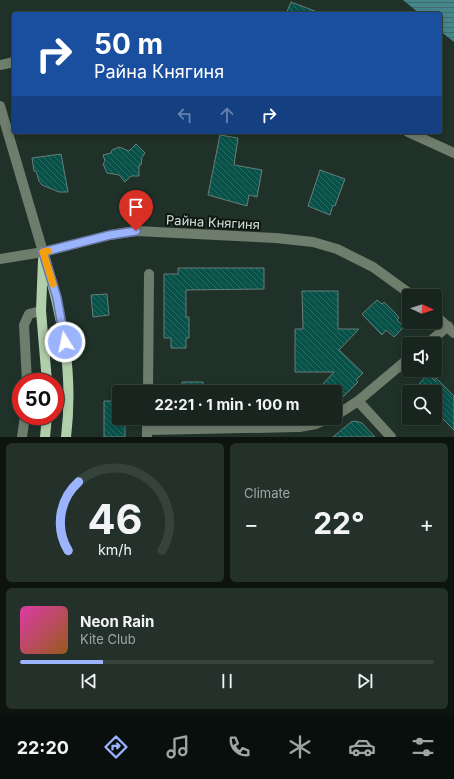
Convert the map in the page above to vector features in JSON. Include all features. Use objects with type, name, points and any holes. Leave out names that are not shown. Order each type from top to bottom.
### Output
[{"type":"main road","points":[[43,252],[41,311],[46,373]]},
{"type":"main road","points":[[43,252],[57,298],[67,358],[69,416],[66,437]]},
{"type":"main road","points":[[45,437],[46,425]]},
{"type":"street","points":[[0,65],[12,62]]},
{"type":"street","points":[[0,106],[43,252]]},
{"type":"street","points":[[412,134],[454,153]]},
{"type":"street","name":"Райна Княгиня","points":[[0,259],[43,252],[110,235],[136,231],[313,242],[337,249],[373,267],[403,289]]},
{"type":"street","points":[[148,274],[148,385]]},
{"type":"street","points":[[27,373],[24,325],[29,314],[41,311]]},
{"type":"street","points":[[438,337],[451,329],[442,321]]},
{"type":"street","points":[[342,411],[358,401],[402,364]]},
{"type":"street","points":[[358,401],[391,437]]},
{"type":"street","points":[[22,437],[24,425]]},
{"type":"street","points":[[147,433],[299,427],[310,425]]},
{"type":"water","points":[[403,0],[454,0],[454,42],[442,33],[442,12],[418,12]]},
{"type":"building","points":[[291,2],[317,12],[287,12]]},
{"type":"building","points":[[220,135],[238,138],[234,165],[262,170],[257,197],[249,195],[247,206],[208,195]]},
{"type":"building","points":[[136,144],[145,153],[142,157],[141,165],[139,165],[139,176],[131,176],[125,182],[119,175],[107,173],[103,164],[105,161],[103,155],[111,153],[112,150],[119,147],[129,151]]},
{"type":"building","points":[[61,154],[68,192],[59,192],[42,185],[36,171],[34,171],[32,158]]},
{"type":"building","points":[[320,170],[345,179],[330,215],[308,206]]},
{"type":"building","points":[[178,268],[264,268],[264,289],[186,290],[186,317],[189,317],[189,338],[186,338],[186,348],[171,348],[171,338],[164,338],[164,274],[178,274]]},
{"type":"building","points":[[302,291],[338,291],[338,329],[359,329],[339,350],[363,373],[356,380],[358,382],[343,397],[342,385],[322,385],[334,372],[295,372],[295,329],[303,329]]},
{"type":"building","points":[[107,294],[109,315],[93,317],[91,295]]},
{"type":"building","points":[[377,300],[382,304],[384,302],[399,318],[397,320],[402,325],[402,329],[394,337],[386,330],[382,335],[362,314]]},
{"type":"building","points":[[425,377],[431,377],[435,381],[435,377],[454,396],[454,430],[442,418],[442,385],[418,385]]},
{"type":"building","points":[[182,382],[203,382],[203,385],[182,385]]},
{"type":"building","points":[[104,401],[112,401],[112,425],[125,425],[125,437],[104,437]]},
{"type":"building","points":[[355,421],[362,423],[375,437],[333,437],[351,422]]},
{"type":"slow traffic","points":[[48,251],[43,252],[53,284]]},
{"type":"route","points":[[65,342],[57,298],[43,252],[110,235],[136,231]]}]
